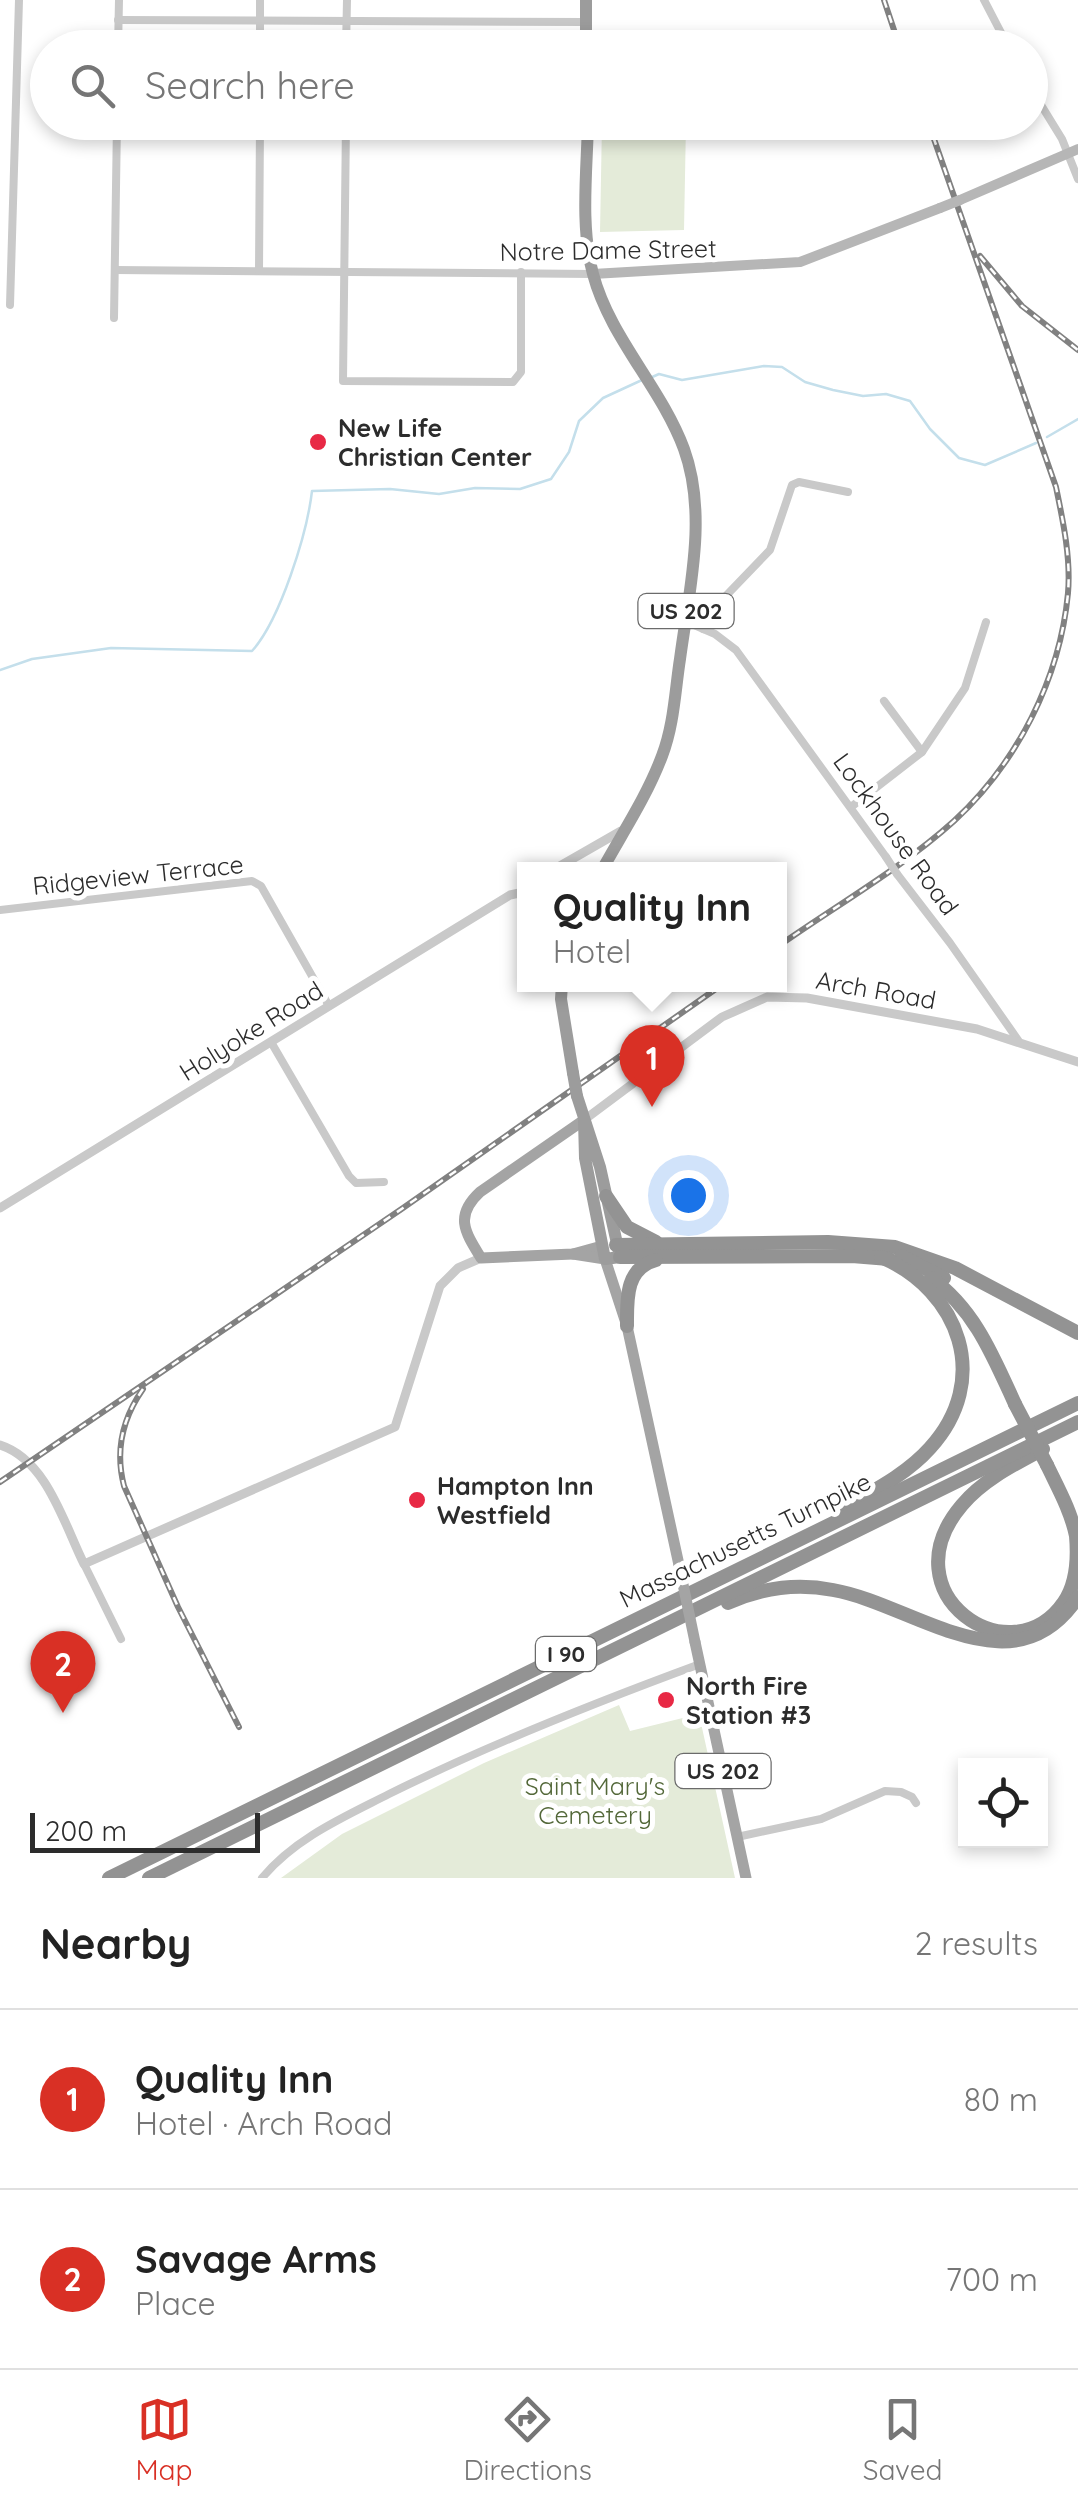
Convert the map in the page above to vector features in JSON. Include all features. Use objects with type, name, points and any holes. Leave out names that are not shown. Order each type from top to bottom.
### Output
[{"type":"highway","points":[[586,0],[586,30]]},
{"type":"highway","name":"US 202","points":[[588,140],[587,240],[592,274],[613,321],[674,424],[692,474],[696,509],[676,699],[666,744],[644,798],[606,862]]},
{"type":"highway","name":"US 202","points":[[561,992],[578,1096],[606,1196],[611,1252]]},
{"type":"highway","name":"US 202","points":[[584,1120],[585,1158],[611,1252]]},
{"type":"highway","points":[[606,1196],[618,1218],[634,1233],[671,1252]]},
{"type":"highway","points":[[611,1252],[828,1242],[881,1253],[922,1273],[957,1300],[985,1340],[1078,1515]]},
{"type":"highway","points":[[881,1253],[906,1250],[939,1261],[1078,1333]]},
{"type":"highway","points":[[626,1326],[627,1293],[636,1272],[644,1263],[671,1252]]},
{"type":"highway","points":[[694,1589],[899,1475],[924,1455],[944,1430],[960,1385],[961,1357],[955,1328],[939,1298],[926,1284],[881,1253]]},
{"type":"highway","name":"Massachusetts Turnpike","points":[[109,1878],[1078,1403]]},
{"type":"highway","points":[[1050,1463],[1076,1533],[1078,1562],[1070,1591],[1055,1613],[1038,1624],[1006,1631],[979,1626],[956,1610],[940,1584],[938,1552],[947,1526],[982,1487],[1078,1425]]},
{"type":"highway","name":"Massachusetts Turnpike","points":[[149,1878],[1078,1425]]},
{"type":"highway","points":[[522,1695],[760,1591],[806,1587],[836,1590],[964,1636],[993,1642],[1038,1635],[1055,1625],[1078,1597]]},
{"type":"main road","name":"Notre Dame Street","points":[[592,274],[800,262],[1073,151]]},
{"type":"main road","points":[[584,1120],[470,1201],[463,1215],[470,1242],[481,1258],[611,1252]]},
{"type":"main road","name":"US 202","points":[[611,1252],[746,1878]]},
{"type":"street","points":[[10,305],[19,0]]},
{"type":"street","points":[[118,0],[118,30]]},
{"type":"street","points":[[260,0],[260,30]]},
{"type":"street","points":[[347,0],[347,30]]},
{"type":"street","points":[[984,0],[1000,30]]},
{"type":"street","points":[[118,20],[586,22]]},
{"type":"street","points":[[1048,114],[1073,151],[1078,179]]},
{"type":"street","points":[[114,318],[117,140]]},
{"type":"street","points":[[259,271],[260,140]]},
{"type":"street","points":[[346,140],[343,381],[505,384],[517,380],[521,368],[521,272]]},
{"type":"street","points":[[0,194],[12,194]]},
{"type":"street","name":"Notre Dame Street","points":[[115,270],[592,274]]},
{"type":"street","points":[[0,282],[11,282]]},
{"type":"street","points":[[703,629],[720,602],[770,550],[792,485],[799,482],[848,492]]},
{"type":"street","name":"Lockhouse Road","points":[[685,621],[727,642],[743,658],[1018,1040]]},
{"type":"street","points":[[852,807],[922,752],[965,688],[986,622]]},
{"type":"street","points":[[884,702],[922,752]]},
{"type":"street","points":[[567,862],[624,830]]},
{"type":"street","name":"Ridgeview Terrace","points":[[0,910],[252,881],[261,886],[329,1006]]},
{"type":"street","name":"Holyoke Road","points":[[0,1208],[517,892]]},
{"type":"street","name":"Arch Road","points":[[584,1120],[722,1017],[767,997],[860,1007],[1018,1040]]},
{"type":"street","points":[[1018,1040],[1078,1062]]},
{"type":"street","points":[[271,1042],[349,1176],[356,1183],[384,1182]]},
{"type":"street","points":[[84,1564],[395,1427],[440,1286],[448,1275],[481,1258]]},
{"type":"street","points":[[0,1445],[22,1455],[36,1470],[121,1639]]},
{"type":"street","points":[[262,1878],[317,1832],[440,1770],[566,1714],[700,1664]]},
{"type":"street","points":[[738,1837],[821,1819],[885,1791],[901,1792],[916,1804]]},
{"type":"green space","points":[[602,140],[686,140],[684,230],[600,232]]},
{"type":"green space","name":"Saint Mary's Cemetery","points":[[619,1705],[630,1731],[699,1714],[735,1878],[281,1878],[342,1834],[484,1763]]},
{"type":"waterway","points":[[650,378],[659,374],[682,380],[764,366],[782,367],[805,382],[833,390],[863,396],[886,394],[910,401],[930,429],[959,458],[985,465],[1036,443]]},
{"type":"waterway","points":[[0,670],[32,659],[111,648],[252,651],[291,576],[312,491],[390,489],[439,494],[475,488],[520,489],[551,479],[569,452],[579,421],[603,398],[642,380]]},
{"type":"waterway","points":[[1047,437],[1078,419]]},
{"type":"railway","points":[[884,0],[894,30]]},
{"type":"railway","points":[[787,940],[913,855],[977,798],[1032,718],[1056,657],[1063,625],[1068,566],[1056,487],[934,140]]},
{"type":"railway","points":[[980,256],[1022,306],[1078,350]]},
{"type":"railway","points":[[0,1482],[712,992]]},
{"type":"railway","points":[[143,1389],[122,1436],[124,1486],[178,1607],[239,1727]]},
{"type":"place","name":"New Life Christian Center","points":[[318,442]]},
{"type":"place","name":"Quality Inn","points":[[652,1107]]},
{"type":"place","name":"Hampton Inn Westfield","points":[[417,1500]]},
{"type":"place","name":"North Fire Station #3","points":[[666,1700]]},
{"type":"place","name":"Savage Arms","points":[[63,1713]]}]
